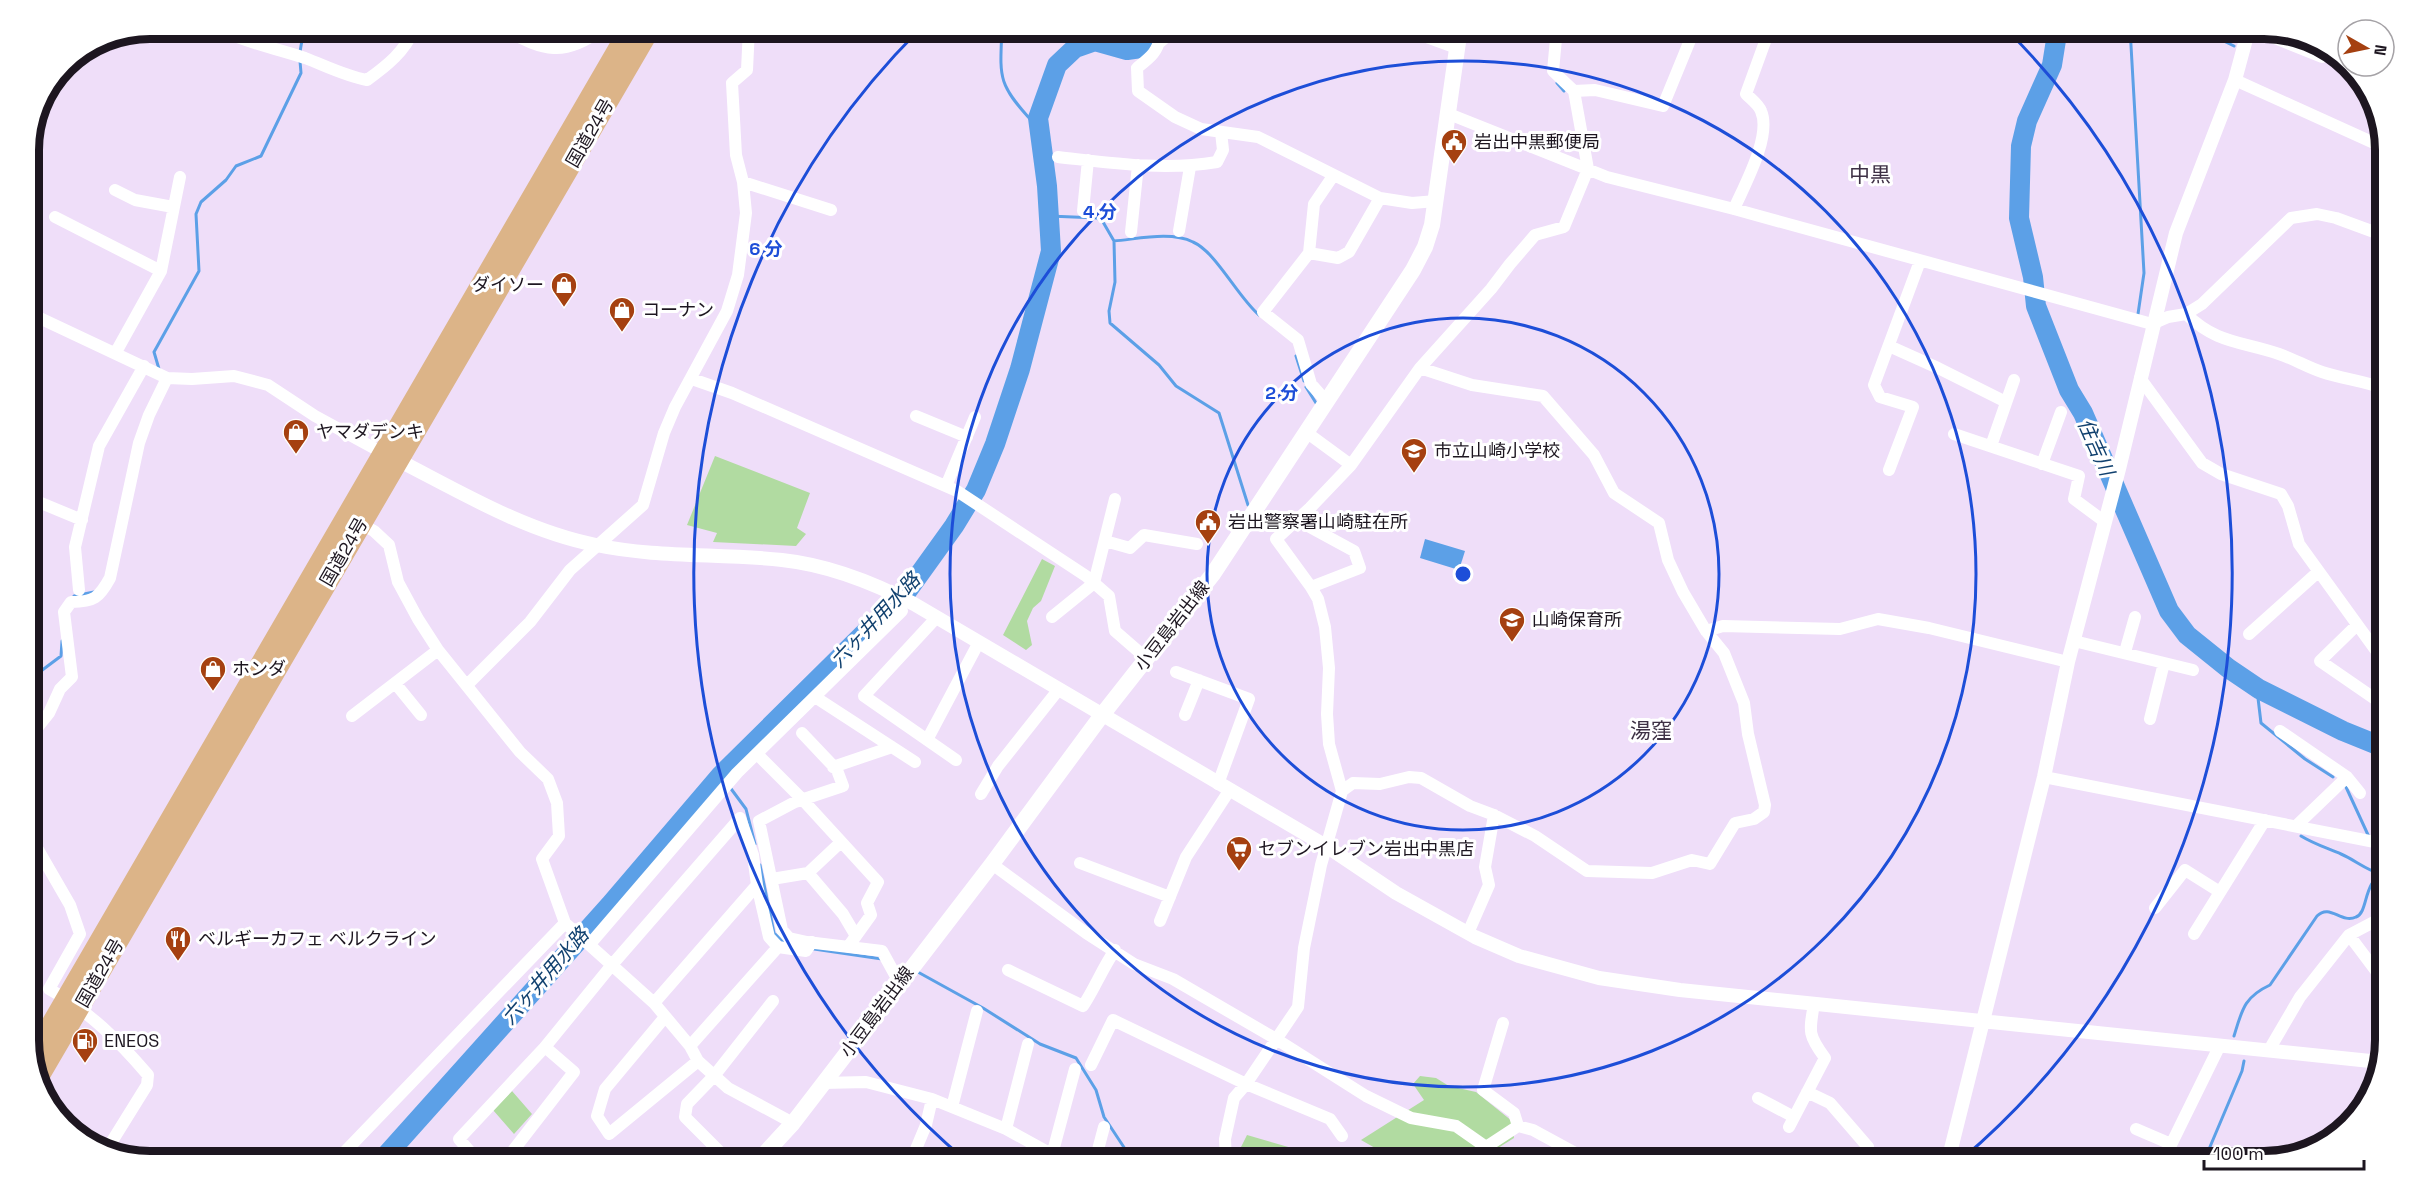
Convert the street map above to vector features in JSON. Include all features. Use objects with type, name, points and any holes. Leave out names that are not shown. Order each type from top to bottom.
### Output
[{"type":"highway","name":"国道24号","points":[[43,1068],[73,1003],[391,456],[624,39]]},
{"type":"highway","name":"国道24号","points":[[39,1048],[73,1003],[361,524],[391,456],[413,439],[645,39]]},
{"type":"main road","name":"小豆島岩出線","points":[[767,1151],[793,1123],[899,982],[992,864],[1102,715],[1213,574],[1425,247],[1436,201],[1458,39]]},
{"type":"street","points":[[240,39],[306,59],[350,77],[367,80],[392,62],[410,39]]},
{"type":"street","points":[[523,39],[555,50],[573,46],[585,39]]},
{"type":"street","points":[[467,685],[530,622],[570,570],[643,505],[664,433],[675,407],[692,380],[727,311],[738,275],[746,213],[743,182],[736,154],[732,83],[747,70],[748,39]]},
{"type":"street","points":[[1160,39],[1157,51],[1137,68],[1137,91],[1175,117],[1201,129],[1258,137],[1380,198],[1412,203],[1436,201]]},
{"type":"street","points":[[1159,43],[1164,39]]},
{"type":"street","points":[[1432,39],[1457,48]]},
{"type":"street","points":[[1226,1151],[1225,1139],[1234,1098],[1298,1007],[1304,948],[1326,846],[1342,791],[1329,744],[1327,714],[1329,668],[1326,627],[1318,599],[1276,539],[1351,465],[1420,368],[1491,289],[1535,235],[1564,227],[1588,169],[1574,91],[1553,71],[1556,39]]},
{"type":"street","points":[[1574,91],[1595,90],[1663,106],[1690,39]]},
{"type":"street","points":[[1734,209],[1755,163],[1761,143],[1763,118],[1761,109],[1746,94],[1766,39]]},
{"type":"street","points":[[1951,1151],[2044,777],[2068,662],[2119,469],[2152,324],[2176,233],[2235,80],[2246,39]]},
{"type":"street","points":[[2280,40],[2322,56]]},
{"type":"street","points":[[2235,80],[2375,143]]},
{"type":"street","points":[[1449,114],[1625,182],[1734,209],[2152,324],[2168,316],[2186,314],[2202,304],[2291,218],[2317,214],[2375,231]]},
{"type":"street","points":[[1058,158],[1162,168],[1190,167],[1218,162],[1223,150],[1221,132]]},
{"type":"street","points":[[1083,211],[1088,160]]},
{"type":"street","points":[[1131,232],[1138,165]]},
{"type":"street","points":[[1179,231],[1190,167]]},
{"type":"street","points":[[1326,401],[1311,384],[1298,340],[1263,312],[1309,254],[1314,204],[1333,176]]},
{"type":"street","points":[[116,352],[161,271],[180,177]]},
{"type":"street","points":[[743,182],[831,210]]},
{"type":"street","points":[[115,190],[135,200],[173,207]]},
{"type":"street","points":[[1309,254],[1338,258],[1349,252],[1380,198]]},
{"type":"street","points":[[55,217],[161,271]]},
{"type":"street","points":[[1889,471],[1913,407],[1880,397],[1874,385],[1920,261]]},
{"type":"street","points":[[2186,314],[2209,333],[2229,341],[2278,354],[2322,372],[2375,385]]},
{"type":"street","points":[[39,317],[167,378],[234,376],[268,385],[315,416],[472,498],[547,532],[596,545],[650,553],[782,560],[827,568],[876,584],[937,617],[1326,846],[1396,893],[1468,933],[1519,956],[1599,978],[1814,1004],[2373,1061]]},
{"type":"street","points":[[1889,346],[2006,402]]},
{"type":"street","points":[[79,590],[75,547],[99,446],[144,366]]},
{"type":"street","points":[[1342,791],[1353,783],[1380,784],[1409,777],[1421,778],[1470,806],[1494,815],[1535,836],[1587,871],[1652,873],[1692,860],[1710,864],[1736,823],[1754,819],[1764,812],[1765,805],[1748,734],[1744,704],[1724,653],[1706,630],[1683,592],[1668,560],[1659,523],[1614,493],[1594,455],[1543,396],[1472,385],[1420,368]]},
{"type":"street","points":[[39,726],[49,713],[60,689],[72,677],[64,612],[71,602],[86,602],[100,595],[110,578],[139,443],[149,415],[167,378]]},
{"type":"street","points":[[2140,378],[2202,463],[2221,474],[2281,494],[2288,506],[2299,544],[2375,649]]},
{"type":"street","points":[[692,380],[732,393],[952,488],[1094,583],[1109,596],[1115,631],[1146,658]]},
{"type":"street","points":[[1991,446],[2014,380]]},
{"type":"street","points":[[2042,464],[2061,412]]},
{"type":"street","points":[[916,416],[967,437]]},
{"type":"street","points":[[952,488],[975,417]]},
{"type":"street","points":[[1306,432],[1351,465]]},
{"type":"street","points":[[1954,434],[2079,476],[2074,499],[2104,522]]},
{"type":"street","points":[[1052,617],[1094,583],[1115,499]]},
{"type":"street","points":[[39,502],[82,520]]},
{"type":"street","points":[[1296,520],[1354,551],[1360,568],[1311,587]]},
{"type":"street","points":[[361,524],[374,531],[389,546],[398,582],[438,650],[520,752],[548,779],[557,804],[559,836],[542,859],[566,924],[654,1003],[690,1046],[698,1061],[714,1076],[728,1088],[793,1123]]},
{"type":"street","points":[[1105,541],[1130,548],[1144,535],[1197,544]]},
{"type":"street","points":[[2249,634],[2318,572]]},
{"type":"street","points":[[588,942],[737,773],[902,611]]},
{"type":"street","points":[[2125,652],[2134,616]]},
{"type":"street","points":[[937,617],[864,696],[956,760]]},
{"type":"street","points":[[1706,630],[1723,626],[1840,629],[1878,619],[1929,628],[2068,662]]},
{"type":"street","points":[[2358,625],[2320,661],[2375,699]]},
{"type":"street","points":[[2074,641],[2193,670]]},
{"type":"street","points":[[927,740],[979,642]]},
{"type":"street","points":[[352,716],[438,650]]},
{"type":"street","points":[[2150,719],[2164,663]]},
{"type":"street","points":[[1160,921],[1185,857],[1224,787],[1249,699],[1176,672]]},
{"type":"street","points":[[1185,716],[1199,680]]},
{"type":"street","points":[[395,683],[421,715]]},
{"type":"street","points":[[981,794],[998,766],[1059,689]]},
{"type":"street","points":[[815,697],[915,762]]},
{"type":"street","points":[[2280,730],[2347,777],[2360,793]]},
{"type":"street","points":[[802,733],[833,767],[843,786],[802,799],[759,821],[782,930],[789,938],[882,951],[899,982]]},
{"type":"street","points":[[833,767],[892,747]]},
{"type":"street","points":[[761,758],[878,882],[867,903],[871,915],[848,947]]},
{"type":"street","points":[[2044,777],[2375,842]]},
{"type":"street","points":[[2296,826],[2347,777]]},
{"type":"street","points":[[1468,933],[1489,885],[1485,867],[1494,815]]},
{"type":"street","points":[[469,1151],[459,1139],[545,1047],[611,966],[740,818],[753,855],[757,885],[770,937],[778,946],[806,951],[812,942]]},
{"type":"street","points":[[2194,934],[2265,820]]},
{"type":"street","points":[[772,879],[808,873],[841,842]]},
{"type":"street","points":[[39,851],[70,905],[80,934],[49,989],[73,1003],[122,1044],[148,1075],[147,1085],[110,1144]]},
{"type":"street","points":[[1080,863],[1170,897]]},
{"type":"street","points":[[992,864],[1086,933],[1134,964],[1173,979],[1276,1039],[1366,1096],[1411,1118],[1456,1126],[1488,1151]]},
{"type":"street","points":[[2155,908],[2185,870],[2220,892]]},
{"type":"street","points":[[808,873],[843,914],[856,936]]},
{"type":"street","points":[[654,1003],[757,885]]},
{"type":"street","points":[[2269,1050],[2300,997],[2349,935],[2375,921]]},
{"type":"street","points":[[346,1151],[566,924]]},
{"type":"street","points":[[2349,935],[2375,969]]},
{"type":"street","points":[[690,1046],[778,946]]},
{"type":"street","points":[[1008,970],[1083,1006],[1097,985],[1099,975],[1114,950]]},
{"type":"street","points":[[719,1151],[685,1117],[687,1104],[714,1076],[773,1001]]},
{"type":"street","points":[[1758,1098],[1792,1122],[1825,1058],[1811,1040],[1810,1025],[1814,1004]]},
{"type":"street","points":[[952,1107],[977,1011]]},
{"type":"street","points":[[665,1017],[605,1089],[597,1116],[609,1134],[698,1061]]},
{"type":"street","points":[[1091,1065],[1113,1020],[1246,1084],[1330,1119],[1342,1136]]},
{"type":"street","points":[[1503,1023],[1482,1090],[1514,1113],[1518,1126]]},
{"type":"street","points":[[1006,1129],[1028,1044]]},
{"type":"street","points":[[2168,1151],[2220,1045]]},
{"type":"street","points":[[513,1151],[574,1072],[545,1047]]},
{"type":"street","points":[[1053,1151],[1075,1069]]},
{"type":"street","points":[[823,1083],[866,1082],[932,1099],[1006,1129],[1045,1151]]},
{"type":"street","points":[[1807,1092],[1830,1103],[1869,1147],[1867,1151]]},
{"type":"street","points":[[919,1151],[932,1099]]},
{"type":"street","points":[[1486,1148],[1518,1126],[1533,1130],[1572,1151]]},
{"type":"street","points":[[1098,1151],[1104,1127]]},
{"type":"street","points":[[2136,1129],[2171,1144]]},
{"type":"green space","points":[[715,456],[810,493],[797,528],[806,534],[796,546],[713,542],[717,533],[687,525]]},
{"type":"green space","points":[[1042,559],[1055,566],[1041,601],[1033,608],[1027,621],[1032,645],[1026,650],[1003,635]]},
{"type":"green space","points":[[1420,1076],[1436,1078],[1449,1086],[1476,1092],[1512,1121],[1514,1138],[1498,1148],[1498,1151],[1380,1151],[1361,1140],[1424,1100],[1413,1084]]},
{"type":"green space","points":[[512,1091],[532,1114],[514,1134],[493,1110]]},
{"type":"green space","points":[[1247,1135],[1302,1151],[1246,1151],[1240,1149]]},
{"type":"water","points":[[1425,539],[1465,551],[1459,570],[1420,558]]},
{"type":"waterway","points":[[300,52],[302,39]]},
{"type":"waterway","points":[[1002,39],[1001,69],[1006,88],[1031,120],[1038,118]]},
{"type":"waterway","name":"六ヶ井用水路","points":[[390,1151],[610,905],[721,775],[908,590],[954,526],[976,490],[995,444],[1020,369],[1051,251],[1047,186],[1038,118],[1057,65],[1075,48],[1095,41],[1127,50],[1141,48],[1154,39]]},
{"type":"waterway","name":"住吉川","points":[[2056,39],[2052,65],[2027,121],[2021,146],[2019,218],[2033,277],[2036,306],[2069,390],[2083,413],[2169,611],[2187,635],[2228,668],[2259,689],[2343,731],[2375,744]]},
{"type":"waterway","points":[[2131,39],[2144,273],[2138,314]]},
{"type":"waterway","points":[[2220,39],[2234,46]]},
{"type":"waterway","points":[[159,369],[154,352],[199,271],[196,214],[201,202],[226,180],[236,166],[261,156],[301,73],[300,61]]},
{"type":"waterway","points":[[1557,83],[1564,91]]},
{"type":"waterway","points":[[1049,216],[1097,218],[1103,222],[1114,241],[1115,282],[1109,311],[1110,323],[1159,365],[1176,386],[1219,413],[1248,505]]},
{"type":"waterway","points":[[1114,241],[1165,236],[1193,242],[1210,255],[1259,315]]},
{"type":"waterway","points":[[1296,356],[1304,381]]},
{"type":"waterway","points":[[1306,387],[1316,403]]},
{"type":"waterway","points":[[74,596],[94,592]]},
{"type":"waterway","points":[[39,672],[61,656],[62,641]]},
{"type":"waterway","points":[[2258,698],[2261,723],[2305,759],[2333,777]]},
{"type":"waterway","points":[[729,786],[746,809],[755,844]]},
{"type":"waterway","points":[[2346,787],[2369,837]]},
{"type":"waterway","points":[[2301,836],[2375,872]]},
{"type":"waterway","points":[[2373,846],[2375,853]]},
{"type":"waterway","points":[[760,865],[774,933],[784,942]]},
{"type":"waterway","points":[[2234,1036],[2245,1005],[2255,994],[2270,985],[2317,916],[2331,912],[2345,918],[2356,917],[2363,909],[2369,889],[2375,881]]},
{"type":"waterway","points":[[814,949],[882,959]]},
{"type":"waterway","points":[[916,971],[983,1008],[1040,1044],[1076,1058],[1096,1090],[1104,1117],[1126,1151]]},
{"type":"waterway","points":[[2208,1151],[2242,1071],[2244,1061]]},
{"type":"place","name":"岩出中黒郵便局","points":[[1454,165]]},
{"type":"place","name":"ダイソー","points":[[564,308]]},
{"type":"place","name":"コーナン","points":[[622,333]]},
{"type":"place","name":"ヤマダデンキ","points":[[296,455]]},
{"type":"place","name":"市立山崎小学校","points":[[1414,474]]},
{"type":"place","name":"岩出警察署山崎駐在所","points":[[1208,545]]},
{"type":"place","name":"山崎保育所","points":[[1512,643]]},
{"type":"place","name":"ホンダ","points":[[213,692]]},
{"type":"place","name":"セブンイレブン岩出中黒店","points":[[1239,872]]},
{"type":"place","name":"ベルギーカフェ ベルクライン","points":[[178,962]]},
{"type":"place","name":"ENEOS","points":[[85,1064]]},
{"type":"district","name":"中黒","points":[[1870,175]]},
{"type":"district","name":"湯窪","points":[[1651,731]]}]
